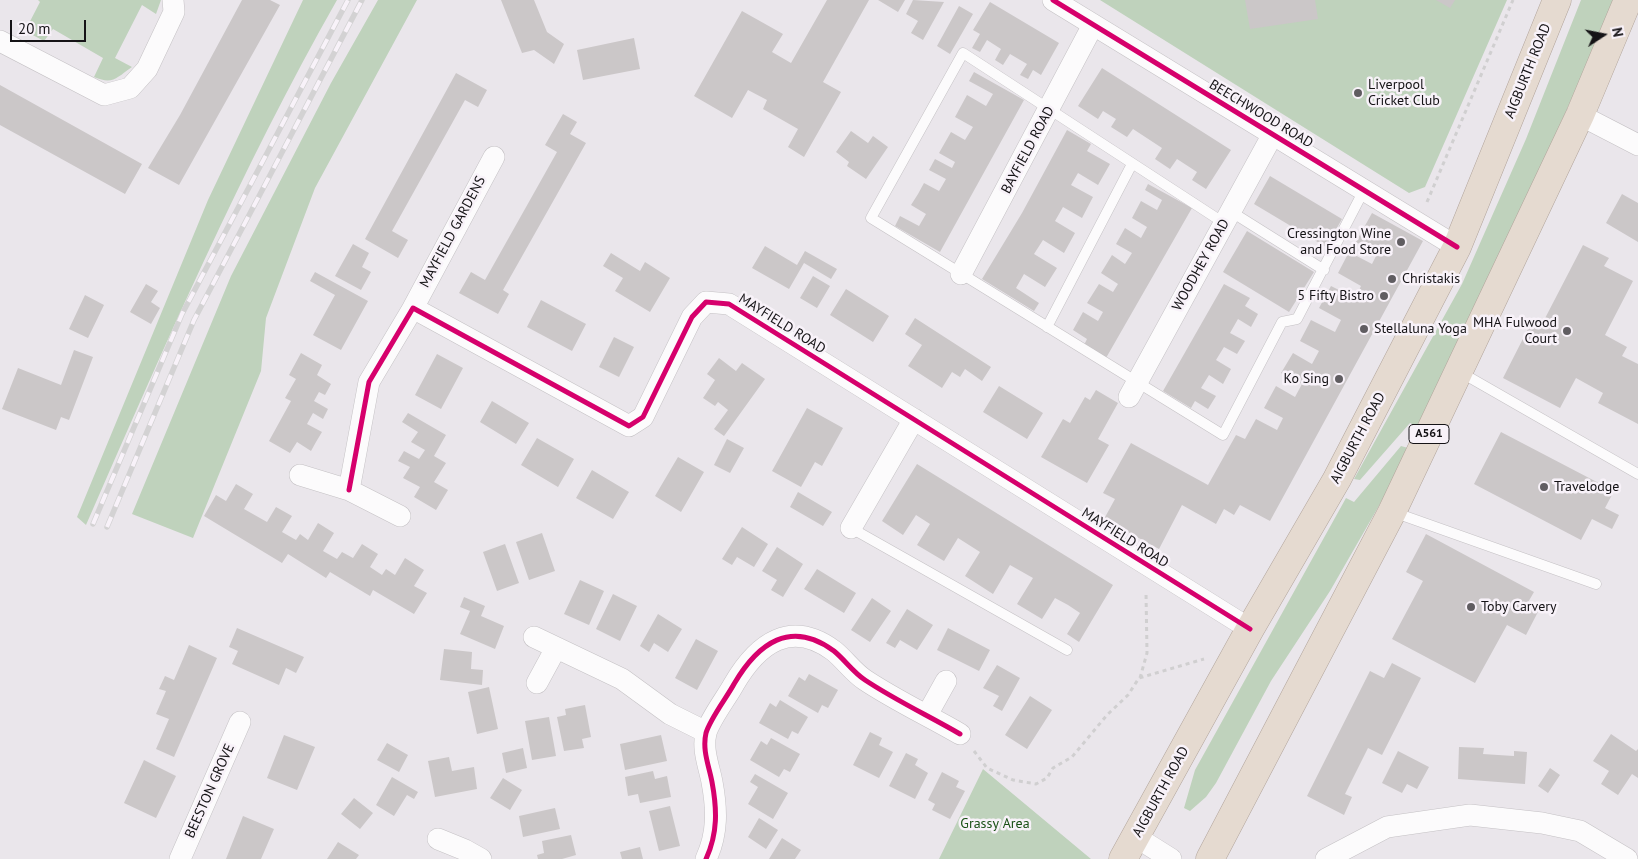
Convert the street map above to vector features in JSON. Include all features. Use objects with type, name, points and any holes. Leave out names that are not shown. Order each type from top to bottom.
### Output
[{"type":"highway","name":"AIGBURTH ROAD","points":[[1129,848],[1250,629],[1337,479],[1457,247],[1558,0]]},
{"type":"highway","name":"A561","points":[[1210,859],[1392,512],[1580,115],[1628,0]]},
{"type":"street","points":[[0,41],[104,95],[130,88],[147,69],[174,12],[173,0]]},
{"type":"street","name":"BEECHWOOD ROAD","points":[[1053,0],[1457,247]]},
{"type":"street","name":"BAYFIELD ROAD","points":[[961,274],[1093,25]]},
{"type":"street","points":[[1580,115],[1638,145]]},
{"type":"street","name":"WOODHEY ROAD","points":[[1133,389],[1273,134]]},
{"type":"street","name":"MAYFIELD GARDENS","points":[[413,308],[494,157]]},
{"type":"street","name":"MAYFIELD ROAD","points":[[413,308],[629,426],[643,417],[692,318],[706,302],[729,304],[1250,629]]},
{"type":"street","points":[[349,490],[369,382],[413,308]]},
{"type":"street","points":[[851,528],[914,419]]},
{"type":"street","points":[[300,475],[349,490],[400,516]]},
{"type":"street","points":[[706,859],[715,840],[712,781],[705,754],[706,732],[756,652],[774,640],[798,636],[818,640],[836,652],[863,679],[960,734]]},
{"type":"street","points":[[534,637],[622,679],[670,714],[706,732]]},
{"type":"street","points":[[537,682],[556,648]]},
{"type":"street","points":[[927,715],[946,681]]},
{"type":"street","name":"BEESTON GROVE","points":[[180,859],[240,722]]},
{"type":"street","points":[[1326,859],[1387,828],[1470,815],[1542,823],[1580,831],[1627,859]]},
{"type":"street","points":[[438,839],[469,856]]},
{"type":"street","points":[[1129,848],[1170,859]]},
{"type":"lane","points":[[1324,270],[1132,164],[963,53],[871,218],[1047,327],[1133,389],[1223,435],[1282,322],[1297,319],[1324,270],[1364,190]]},
{"type":"lane","points":[[1047,327],[1132,164]]},
{"type":"lane","points":[[1459,372],[1638,474]]},
{"type":"lane","points":[[1392,512],[1596,584]]},
{"type":"lane","points":[[851,528],[1067,650]]},
{"type":"path","points":[[1418,223],[1513,0]]},
{"type":"path","points":[[960,734],[987,768],[1013,780],[1036,784],[1047,778],[1053,768],[1072,758],[1106,715],[1128,695],[1139,678],[1147,653],[1144,563]]},
{"type":"path","points":[[1139,678],[1210,657]]},
{"type":"green space","points":[[38,0],[161,0],[156,14],[142,5],[115,58],[132,67],[114,79],[106,80],[94,77],[103,58],[53,29],[44,41],[25,31],[40,2]]},
{"type":"green space","points":[[303,0],[337,0],[268,128],[236,193],[174,325],[86,525],[77,517],[208,200]]},
{"type":"green space","points":[[378,0],[417,0],[315,188],[266,318],[261,371],[193,538],[132,514],[231,276],[331,83]]},
{"type":"green space","name":"Liverpool Cricket Club","points":[[1100,0],[1507,0],[1425,187],[1409,193]]},
{"type":"green space","points":[[1581,0],[1616,0],[1546,156],[1418,427],[1410,423],[1360,480],[1354,479],[1462,284],[1526,139]]},
{"type":"green space","points":[[1401,446],[1408,448],[1388,490],[1330,591],[1271,681],[1216,783],[1206,797],[1190,811],[1184,808],[1195,770],[1346,498],[1354,502]]},
{"type":"green space","name":"Grassy Area","points":[[983,769],[1091,859],[939,859]]},
{"type":"building","points":[[242,0],[270,0],[280,5],[179,185],[148,168],[180,115]]},
{"type":"building","points":[[501,0],[534,0],[547,32],[564,44],[554,64],[534,50],[522,53]]},
{"type":"building","points":[[827,0],[869,0],[823,82],[841,92],[804,157],[788,147],[798,129],[763,109],[767,100],[748,90],[732,118],[694,96],[742,11],[783,34],[772,52],[791,63]]},
{"type":"building","points":[[878,0],[905,0],[898,12]]},
{"type":"building","points":[[913,0],[944,2],[923,40],[911,33],[918,21],[906,14]]},
{"type":"building","points":[[1245,0],[1315,0],[1318,19],[1250,29]]},
{"type":"building","points":[[1436,0],[1455,0],[1450,8]]},
{"type":"building","points":[[990,2],[1059,43],[1041,75],[1033,70],[1028,79],[1020,75],[1027,64],[1010,54],[1003,65],[995,60],[1001,49],[987,40],[980,52],[972,48],[980,34],[973,30]]},
{"type":"building","points":[[959,6],[973,14],[950,54],[937,46]]},
{"type":"building","points":[[634,38],[640,69],[583,80],[577,50]]},
{"type":"building","points":[[1102,68],[1231,150],[1206,189],[1192,180],[1197,172],[1177,159],[1170,169],[1155,159],[1162,148],[1133,129],[1127,137],[1111,127],[1116,119],[1103,111],[1098,119],[1078,106]]},
{"type":"building","points":[[974,72],[1024,100],[940,252],[895,226],[900,216],[919,226],[926,214],[911,205],[924,183],[939,191],[946,179],[929,170],[935,159],[952,168],[955,162],[939,153],[951,132],[965,140],[973,127],[955,117],[967,95],[986,106],[993,94],[969,81]]},
{"type":"building","points":[[456,73],[487,90],[478,107],[465,100],[392,231],[408,240],[398,258],[365,239]]},
{"type":"building","points":[[0,85],[142,164],[125,194],[0,125]]},
{"type":"building","points":[[563,114],[577,122],[570,134],[586,143],[503,290],[509,294],[498,314],[459,293],[471,272],[485,280],[557,152],[545,145]]},
{"type":"building","points":[[1067,130],[1091,144],[1087,151],[1110,164],[1098,185],[1078,173],[1071,185],[1093,197],[1082,218],[1063,207],[1055,221],[1075,233],[1064,253],[1043,240],[1034,254],[1057,268],[1045,287],[1024,274],[1016,288],[1039,303],[1034,311],[982,279],[1022,213]]},
{"type":"building","points":[[851,131],[868,143],[873,136],[888,147],[866,179],[847,166],[849,162],[836,152]]},
{"type":"building","points":[[1270,176],[1342,219],[1326,247],[1254,204]]},
{"type":"building","points":[[1148,184],[1192,208],[1106,358],[1084,345],[1087,339],[1073,330],[1083,312],[1098,321],[1103,312],[1087,303],[1099,284],[1113,292],[1118,284],[1101,273],[1112,255],[1125,264],[1132,253],[1116,244],[1125,228],[1141,238],[1147,227],[1132,218],[1141,201],[1157,210],[1162,200],[1145,190]]},
{"type":"building","points":[[1622,194],[1638,203],[1638,242],[1606,223]]},
{"type":"building","points":[[1372,213],[1423,241],[1270,521],[1240,505],[1234,515],[1224,509],[1216,524],[1182,505],[1159,549],[1104,519],[1115,499],[1103,493],[1131,443],[1208,485],[1236,435],[1245,439],[1256,419],[1277,430],[1283,418],[1264,408],[1276,386],[1295,397],[1302,384],[1281,373],[1293,353],[1312,364],[1319,351],[1300,341],[1311,320],[1335,332],[1341,320],[1319,308],[1331,286],[1355,298],[1361,286],[1338,273],[1349,252],[1372,264],[1377,254],[1356,242]]},
{"type":"building","points":[[1247,231],[1314,272],[1289,312],[1223,272]]},
{"type":"building","points":[[353,244],[369,253],[362,267],[371,272],[361,290],[335,276]]},
{"type":"building","name":"MHA Fulwood Court","points":[[1583,245],[1609,258],[1604,266],[1633,281],[1605,335],[1627,347],[1622,356],[1638,364],[1638,424],[1598,403],[1603,393],[1576,378],[1560,408],[1503,378],[1532,321],[1541,326]]},
{"type":"building","points":[[765,246],[797,265],[805,251],[837,269],[831,279],[804,263],[789,289],[752,268]]},
{"type":"building","points":[[611,253],[640,271],[645,262],[670,278],[650,312],[615,291],[623,278],[603,266]]},
{"type":"building","points":[[315,272],[368,301],[341,350],[313,335],[335,295],[310,281]]},
{"type":"building","points":[[813,276],[830,286],[817,308],[800,298]]},
{"type":"building","points":[[146,284],[158,291],[151,302],[160,308],[151,324],[130,312]]},
{"type":"building","points":[[1224,284],[1250,298],[1245,306],[1258,314],[1251,327],[1238,319],[1230,333],[1245,341],[1237,354],[1224,347],[1216,360],[1231,369],[1223,384],[1209,375],[1201,388],[1216,396],[1208,409],[1195,401],[1191,408],[1163,391]]},
{"type":"building","points":[[846,289],[889,316],[873,342],[830,315]]},
{"type":"building","points":[[85,295],[104,305],[88,338],[69,329]]},
{"type":"building","points":[[541,300],[586,324],[572,351],[527,327]]},
{"type":"building","points":[[915,318],[991,367],[982,381],[965,369],[960,377],[952,372],[942,388],[908,366],[922,345],[905,334]]},
{"type":"building","points":[[614,337],[634,347],[619,377],[599,367]]},
{"type":"building","points":[[74,350],[93,357],[69,420],[61,417],[56,430],[2,409],[18,368],[61,385]]},
{"type":"building","points":[[301,353],[322,365],[317,375],[331,384],[325,395],[319,392],[314,401],[328,409],[323,419],[313,413],[307,424],[322,432],[311,451],[297,442],[290,453],[269,441],[291,401],[285,398],[296,379],[289,375]]},
{"type":"building","points":[[437,354],[463,368],[441,409],[415,395]]},
{"type":"building","points":[[719,358],[736,371],[742,363],[765,379],[724,436],[714,429],[728,410],[718,402],[715,406],[703,398],[715,380],[707,374]]},
{"type":"building","points":[[999,386],[1043,413],[1027,439],[983,412]]},
{"type":"building","points":[[1096,390],[1118,403],[1098,439],[1109,445],[1087,483],[1041,457],[1063,419],[1070,423],[1085,397],[1090,400]]},
{"type":"building","points":[[492,401],[529,423],[516,444],[480,422]]},
{"type":"building","points":[[807,408],[843,428],[822,466],[815,462],[801,487],[772,471]]},
{"type":"building","points":[[408,413],[446,435],[434,456],[446,463],[434,482],[448,490],[436,510],[414,497],[420,487],[403,478],[410,467],[398,461],[404,451],[419,459],[425,450],[411,442],[418,432],[402,422]]},
{"type":"building","name":"Travelodge","points":[[1501,432],[1614,491],[1605,508],[1619,515],[1612,529],[1592,519],[1581,540],[1474,484]]},
{"type":"building","points":[[537,438],[574,459],[558,487],[521,465]]},
{"type":"building","points":[[727,439],[744,448],[730,473],[714,465]]},
{"type":"building","points":[[678,457],[704,472],[681,512],[655,496]]},
{"type":"building","points":[[917,464],[1113,585],[1079,642],[1067,634],[1080,613],[1068,605],[1055,598],[1042,619],[1017,604],[1033,578],[1010,565],[993,594],[965,576],[980,552],[958,538],[944,561],[917,545],[930,524],[916,515],[903,535],[882,521]]},
{"type":"building","points":[[592,470],[629,492],[613,519],[576,498]]},
{"type":"building","points":[[236,484],[253,494],[244,509],[267,522],[276,507],[292,516],[282,532],[296,540],[300,534],[308,540],[318,523],[334,533],[323,551],[337,559],[342,552],[353,558],[362,544],[378,554],[370,567],[382,575],[386,569],[395,575],[405,558],[424,570],[414,586],[427,593],[414,614],[373,590],[370,596],[330,572],[326,578],[288,554],[282,563],[204,516],[216,495],[226,501]]},
{"type":"building","points":[[798,492],[832,512],[823,526],[790,507]]},
{"type":"building","points":[[742,527],[768,544],[754,567],[737,557],[732,565],[722,559]]},
{"type":"building","points":[[542,533],[555,571],[529,580],[516,542]]},
{"type":"building","name":"Toby Carvery","points":[[1426,534],[1534,592],[1527,604],[1539,610],[1526,635],[1507,625],[1475,683],[1392,639],[1423,581],[1406,572]]},
{"type":"building","points":[[505,544],[519,583],[497,591],[483,552]]},
{"type":"building","points":[[777,547],[803,564],[783,597],[771,590],[777,580],[762,571]]},
{"type":"building","points":[[817,569],[856,593],[844,613],[804,589]]},
{"type":"building","points":[[580,580],[604,591],[589,625],[564,614]]},
{"type":"building","points":[[613,594],[637,606],[620,641],[596,629]]},
{"type":"building","points":[[464,597],[485,606],[481,616],[504,626],[495,649],[460,634],[470,611],[460,607]]},
{"type":"building","points":[[872,598],[891,611],[870,642],[851,630]]},
{"type":"building","points":[[907,609],[933,625],[917,650],[900,640],[895,648],[886,643]]},
{"type":"building","points":[[658,614],[682,629],[668,652],[654,643],[649,652],[640,646]]},
{"type":"building","points":[[237,628],[304,657],[296,673],[286,668],[279,685],[232,664],[238,651],[229,647]]},
{"type":"building","points":[[948,628],[990,650],[979,671],[937,650]]},
{"type":"building","points":[[696,639],[718,651],[697,690],[675,678]]},
{"type":"building","points":[[189,645],[217,658],[174,757],[156,749],[169,719],[156,714],[166,691],[159,689],[165,676],[174,680]]},
{"type":"building","points":[[444,649],[472,652],[471,669],[483,670],[482,685],[440,680]]},
{"type":"building","points":[[1392,663],[1421,678],[1382,755],[1368,748],[1345,794],[1352,797],[1344,815],[1307,796],[1370,671],[1384,678]]},
{"type":"building","points":[[997,665],[1020,678],[1002,711],[993,706],[999,696],[983,688]]},
{"type":"building","points":[[809,674],[838,690],[828,708],[822,705],[818,713],[788,696],[799,677],[805,681]]},
{"type":"building","points":[[489,687],[498,729],[477,734],[468,692]]},
{"type":"building","points":[[1030,696],[1052,710],[1027,749],[1005,735]]},
{"type":"building","points":[[780,700],[808,717],[798,734],[792,731],[788,739],[759,723],[770,703],[776,707]]},
{"type":"building","points":[[585,705],[591,737],[582,739],[584,748],[564,751],[557,717],[566,715],[565,709]]},
{"type":"building","points":[[549,717],[556,756],[532,760],[525,721]]},
{"type":"building","points":[[870,732],[882,738],[879,745],[893,752],[879,778],[853,765]]},
{"type":"building","points":[[1611,734],[1636,751],[1638,749],[1638,778],[1632,774],[1618,795],[1601,784],[1609,771],[1593,761]]},
{"type":"building","points":[[284,735],[315,747],[297,790],[267,778]]},
{"type":"building","points":[[661,735],[667,761],[625,770],[620,744]]},
{"type":"building","points":[[771,738],[800,754],[790,772],[784,769],[779,777],[750,760],[761,741],[767,745]]},
{"type":"building","points":[[387,743],[408,755],[399,772],[377,760]]},
{"type":"building","points":[[1459,747],[1484,748],[1483,754],[1514,756],[1514,751],[1527,752],[1525,784],[1458,779]]},
{"type":"building","points":[[523,748],[527,768],[506,773],[502,753]]},
{"type":"building","points":[[1398,751],[1429,767],[1417,789],[1407,784],[1402,793],[1382,783]]},
{"type":"building","points":[[906,753],[918,759],[915,765],[928,773],[915,799],[889,786]]},
{"type":"building","points":[[449,757],[452,771],[474,767],[477,789],[435,797],[428,761]]},
{"type":"building","points":[[144,760],[176,776],[156,818],[124,803]]},
{"type":"building","points":[[1550,768],[1560,775],[1548,793],[1538,786]]},
{"type":"building","points":[[653,771],[655,779],[667,776],[671,797],[640,803],[638,794],[628,796],[625,777]]},
{"type":"building","points":[[942,772],[959,781],[956,787],[965,791],[950,819],[932,810],[935,804],[928,800]]},
{"type":"building","points":[[755,774],[788,793],[773,819],[748,804],[758,787],[750,782]]},
{"type":"building","points":[[392,777],[418,792],[414,799],[407,795],[394,816],[376,805]]},
{"type":"building","points":[[503,778],[522,790],[510,810],[490,798]]},
{"type":"building","points":[[354,798],[373,813],[360,829],[341,814]]},
{"type":"building","points":[[670,806],[680,846],[659,851],[649,811]]},
{"type":"building","points":[[555,808],[560,829],[523,837],[519,816]]},
{"type":"building","points":[[243,816],[274,829],[261,859],[226,859]]},
{"type":"building","points":[[759,818],[778,830],[766,849],[748,837]]},
{"type":"building","points":[[571,835],[576,855],[562,859],[538,859],[537,855],[544,853],[542,841]]},
{"type":"building","points":[[782,838],[801,850],[795,859],[769,859]]},
{"type":"building","points":[[338,842],[359,855],[356,859],[327,859]]},
{"type":"building","points":[[640,847],[643,859],[622,859],[620,852]]},
{"type":"railway","points":[[93,524],[182,314],[348,0]]},
{"type":"railway","points":[[107,527],[194,320],[362,0]]},
{"type":"cycle path","points":[[1053,0],[1457,247]]},
{"type":"cycle path","points":[[349,490],[369,382],[413,308],[629,426],[643,417],[692,317],[706,302],[729,304],[1250,629]]},
{"type":"cycle path","points":[[706,859],[713,840],[715,821],[715,802],[705,752],[706,733],[743,669],[765,647],[777,640],[790,637],[804,637],[818,642],[834,651],[865,680],[960,734]]},
{"type":"place","name":"Liverpool Cricket Club","points":[[1358,93]]},
{"type":"place","name":"Cressington Wine and Food Store","points":[[1401,242]]},
{"type":"place","name":"Christakis","points":[[1392,279]]},
{"type":"place","name":"5 Fifty Bistro","points":[[1384,296]]},
{"type":"place","name":"Stellaluna Yoga","points":[[1364,329]]},
{"type":"place","name":"MHA Fulwood Court","points":[[1567,331]]},
{"type":"place","name":"Ko Sing","points":[[1339,379]]},
{"type":"place","name":"Travelodge","points":[[1544,487]]},
{"type":"place","name":"Toby Carvery","points":[[1471,607]]}]
